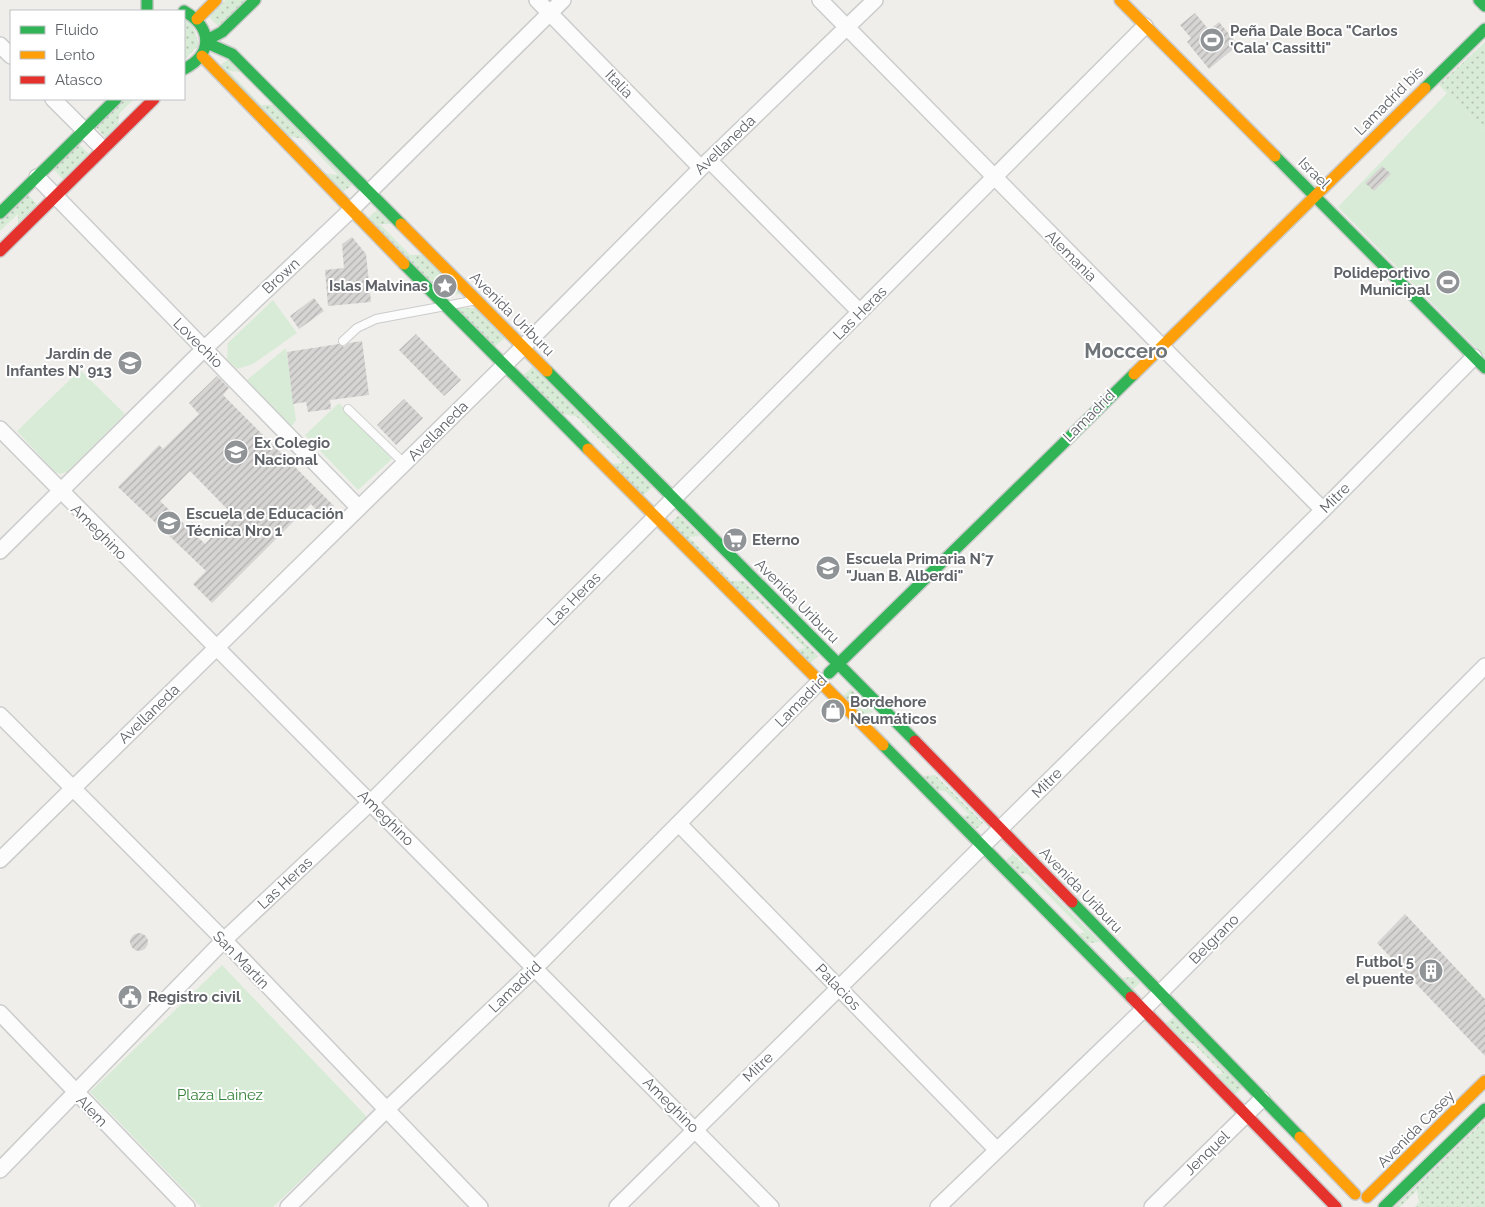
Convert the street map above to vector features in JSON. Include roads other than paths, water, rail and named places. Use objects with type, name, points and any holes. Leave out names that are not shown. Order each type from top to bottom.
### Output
[{"type":"main road","points":[[175,0],[184,10]]},
{"type":"main road","points":[[197,18],[216,0]]},
{"type":"main road","points":[[207,42],[222,32],[255,0]]},
{"type":"main road","name":"Israel","points":[[1120,0],[1485,368]]},
{"type":"main road","points":[[1479,0],[1485,6]]},
{"type":"main road","points":[[185,11],[197,18],[204,28],[207,42],[202,56],[193,65],[185,69]]},
{"type":"main road","name":"Lamadrid bis","points":[[1315,196],[1485,29]]},
{"type":"main road","name":"Avenida Uriburu","points":[[207,42],[232,54],[368,190],[1001,828],[1355,1194]]},
{"type":"main road","points":[[202,56],[504,366],[984,846],[1336,1207]]},
{"type":"main road","points":[[0,213],[115,100]]},
{"type":"main road","points":[[0,250],[153,100]]},
{"type":"main road","name":"Lamadrid","points":[[820,681],[1315,196]]},
{"type":"main road","name":"Avenida Casey","points":[[1371,1202],[1485,1081]]},
{"type":"main road","points":[[1384,1207],[1485,1109]]},
{"type":"main road","points":[[1340,1207],[1345,1200],[1355,1194],[1371,1202]]},
{"type":"street","name":"Italia","points":[[537,0],[860,312]]},
{"type":"street","name":"Brown","points":[[0,551],[204,349],[352,209],[368,190],[562,0]]},
{"type":"street","name":"Alemania","points":[[820,0],[1323,510]]},
{"type":"street","name":"Avellaneda","points":[[0,860],[405,464],[705,164],[875,0]]},
{"type":"street","name":"Las Heras","points":[[0,1170],[224,940],[371,802],[675,500],[1145,26]]},
{"type":"street","points":[[0,45],[10,55]]},
{"type":"street","points":[[55,100],[102,148]]},
{"type":"street","name":"Lovechio","points":[[37,177],[54,198],[359,508]]},
{"type":"street","name":"Mitre","points":[[617,1207],[1323,510],[1474,356]]},
{"type":"street","name":"Ameghino","points":[[0,429],[60,492],[371,802],[771,1207]]},
{"type":"street","name":"Belgrano","points":[[938,1207],[1144,1009],[1485,666]]},
{"type":"street","name":"Lamadrid","points":[[288,1207],[385,1111],[535,968],[820,681]]},
{"type":"street","name":"San Martín","points":[[0,716],[224,940],[385,1111],[480,1207]]},
{"type":"street","name":"Palacios","points":[[679,824],[997,1150]]},
{"type":"street","name":"Alem","points":[[0,1013],[186,1207]]},
{"type":"street","name":"Jenquel","points":[[1152,1207],[1262,1099]]},
{"type":"lane","points":[[343,341],[357,328],[376,319],[477,300]]},
{"type":"lane","points":[[348,409],[405,464]]},
{"type":"railway","points":[[1464,1207],[1485,1187]]},
{"type":"place","name":"Peña Dale Boca \"Carlos 'Cala' Cassitti\"","points":[[1212,40]]},
{"type":"place","name":"Polideportivo Municipal","points":[[1448,282]]},
{"type":"place","name":"Islas Malvinas","points":[[445,286]]},
{"type":"place","name":"Jardín de Infantes N° 913","points":[[130,363]]},
{"type":"place","name":"Ex Colegio Nacional","points":[[236,452]]},
{"type":"place","name":"Escuela de Educación Técnica Nro 1","points":[[169,523]]},
{"type":"place","name":"Eterno","points":[[735,540]]},
{"type":"place","name":"Escuela Primaria N°7 \"Juan B. Alberdi\"","points":[[828,568]]},
{"type":"place","name":"Bordehore Neumáticos","points":[[833,711]]},
{"type":"place","name":"Futbol 5 el puente","points":[[1431,971]]},
{"type":"place","name":"Registro civil","points":[[130,997]]},
{"type":"district","name":"Moccero","points":[[1126,351]]},
{"type":"park label","name":"Plaza Lainez","points":[[220,1095]]}]
